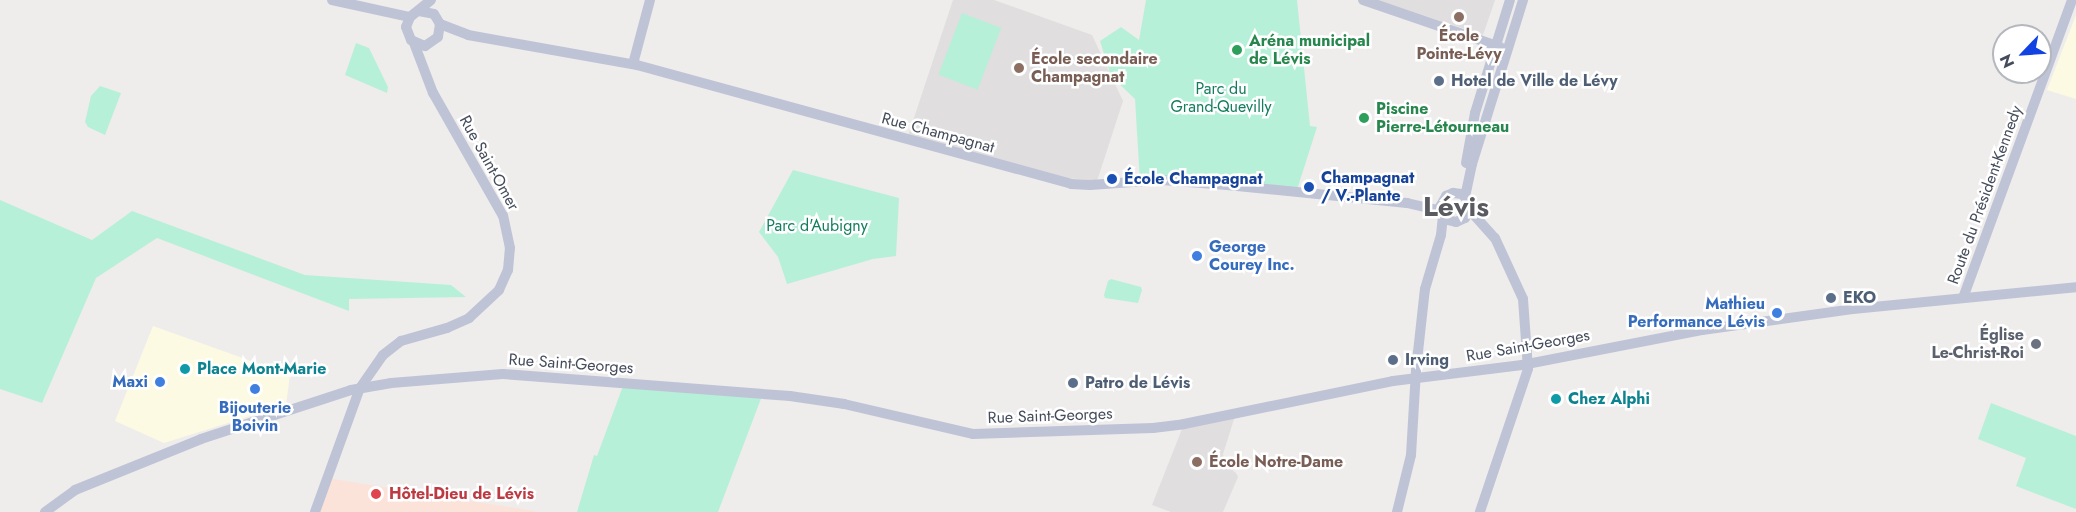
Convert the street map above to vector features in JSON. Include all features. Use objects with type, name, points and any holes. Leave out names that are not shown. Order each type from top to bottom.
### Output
[{"type":"street","points":[[332,0],[374,11],[414,14]]},
{"type":"street","points":[[374,11],[399,23],[406,32],[414,14],[431,0]]},
{"type":"street","points":[[423,69],[434,40],[437,0]]},
{"type":"street","points":[[633,64],[650,0]]},
{"type":"street","points":[[1364,0],[1506,49]]},
{"type":"street","points":[[1396,512],[1412,455],[1415,378],[1425,289],[1441,235],[1442,214],[1448,195],[1464,171],[1475,113],[1494,45],[1510,0]]},
{"type":"street","points":[[1423,315],[1448,231],[1456,222],[1465,218],[1472,164],[1523,0]]},
{"type":"street","name":"Route du Président-Kennedy","points":[[1963,298],[2072,0]]},
{"type":"street","name":"Rue Champagnat","points":[[414,14],[437,19],[468,35],[633,64],[1071,184],[1090,185],[1162,180],[1407,204],[1442,214],[1456,222]]},
{"type":"street","name":"Rue Saint-Omer","points":[[315,512],[360,388],[383,355],[400,341],[447,328],[469,318],[499,290],[510,260],[508,235],[503,216],[433,93],[414,43],[406,32]]},
{"type":"street","name":"Rue Champagnat","points":[[414,43],[468,35]]},
{"type":"street","points":[[1448,195],[1468,202],[1480,222],[1495,238],[1523,299],[1528,375],[1480,512]]},
{"type":"street","name":"Rue Champagnat","points":[[1407,204],[1448,195]]},
{"type":"street","name":"Rue Saint-Georges","points":[[45,512],[75,490],[168,451],[360,388],[391,382],[503,374],[778,395],[827,401],[965,433],[992,434],[1166,427],[1415,378],[1528,363],[1702,330],[1807,314],[2076,286]]},
{"type":"street","points":[[383,355],[376,368],[376,376],[391,382]]},
{"type":"shaded area","name":"École secondaire Champagnat","points":[[953,0],[994,0],[1092,35],[1123,101],[1097,181],[1037,175],[907,139]]},
{"type":"shaded area","name":"École Pointe-Lévy","points":[[1377,0],[1495,0],[1483,35]]},
{"type":"shaded area","points":[[2076,15],[2076,99],[2047,90],[2049,84],[2052,84],[2052,77]]},
{"type":"shaded area","points":[[153,326],[290,375],[286,405],[164,443],[115,421]]},
{"type":"shaded area","name":"École Notre-Dame","points":[[1236,413],[1223,454],[1225,464],[1238,477],[1223,512],[1171,512],[1152,505],[1184,424]]},
{"type":"shaded area","name":"Hôtel-Dieu de Lévis","points":[[327,478],[534,511],[540,512],[314,512]]},
{"type":"green space","name":"Parc du Grand-Quevilly","points":[[1146,0],[1297,0],[1310,126],[1317,127],[1296,193],[1140,182],[1135,99],[1111,76],[1100,41],[1121,27],[1139,40]]},
{"type":"green space","points":[[962,13],[1001,28],[978,90],[938,75]]},
{"type":"green space","points":[[356,43],[369,48],[388,87],[387,93],[345,75]]},
{"type":"green space","points":[[100,86],[121,93],[105,135],[88,127],[85,122],[91,96]]},
{"type":"green space","name":"Parc d'Aubigny","points":[[793,170],[899,198],[896,256],[873,259],[787,284],[778,257],[759,232]]},
{"type":"green space","points":[[0,200],[92,240],[132,211],[305,275],[451,285],[466,297],[349,299],[349,311],[157,238],[96,278],[42,403],[0,389]]},
{"type":"green space","points":[[1111,279],[1141,287],[1138,303],[1105,298],[1108,281]]},
{"type":"green space","points":[[623,386],[762,396],[718,512],[577,512],[594,455],[597,456]]},
{"type":"green space","points":[[1991,403],[2076,436],[2076,509],[2016,486],[2026,458],[1978,439]]},
{"type":"place","name":"École Pointe-Lévy","points":[[1459,17]]},
{"type":"place","name":"Aréna municipal de Lévis","points":[[1237,50]]},
{"type":"place","name":"École secondaire Champagnat","points":[[1019,68]]},
{"type":"place","name":"Hotel de Ville de Lévy","points":[[1439,81]]},
{"type":"place","name":"Piscine Pierre-Létourneau","points":[[1364,118]]},
{"type":"place","name":"École Champagnat","points":[[1112,179]]},
{"type":"place","name":"Champagnat / V.-Plante","points":[[1309,187]]},
{"type":"place","name":"George Courey Inc.","points":[[1197,256]]},
{"type":"place","name":"EKO","points":[[1831,298]]},
{"type":"place","name":"Mathieu Performance Lévis","points":[[1777,313]]},
{"type":"place","name":"Église Le-Christ-Roi","points":[[2036,344]]},
{"type":"place","name":"Irving","points":[[1393,360]]},
{"type":"place","name":"Place Mont-Marie","points":[[185,369]]},
{"type":"place","name":"Maxi","points":[[160,382]]},
{"type":"place","name":"Patro de Lévis","points":[[1073,383]]},
{"type":"place","name":"Bijouterie Boivin","points":[[255,389]]},
{"type":"place","name":"Chez Alphi","points":[[1556,399]]},
{"type":"place","name":"École Notre-Dame","points":[[1197,462]]},
{"type":"place","name":"Hôtel-Dieu de Lévis","points":[[376,494]]},
{"type":"district","name":"Lévis","points":[[1456,207]]}]
